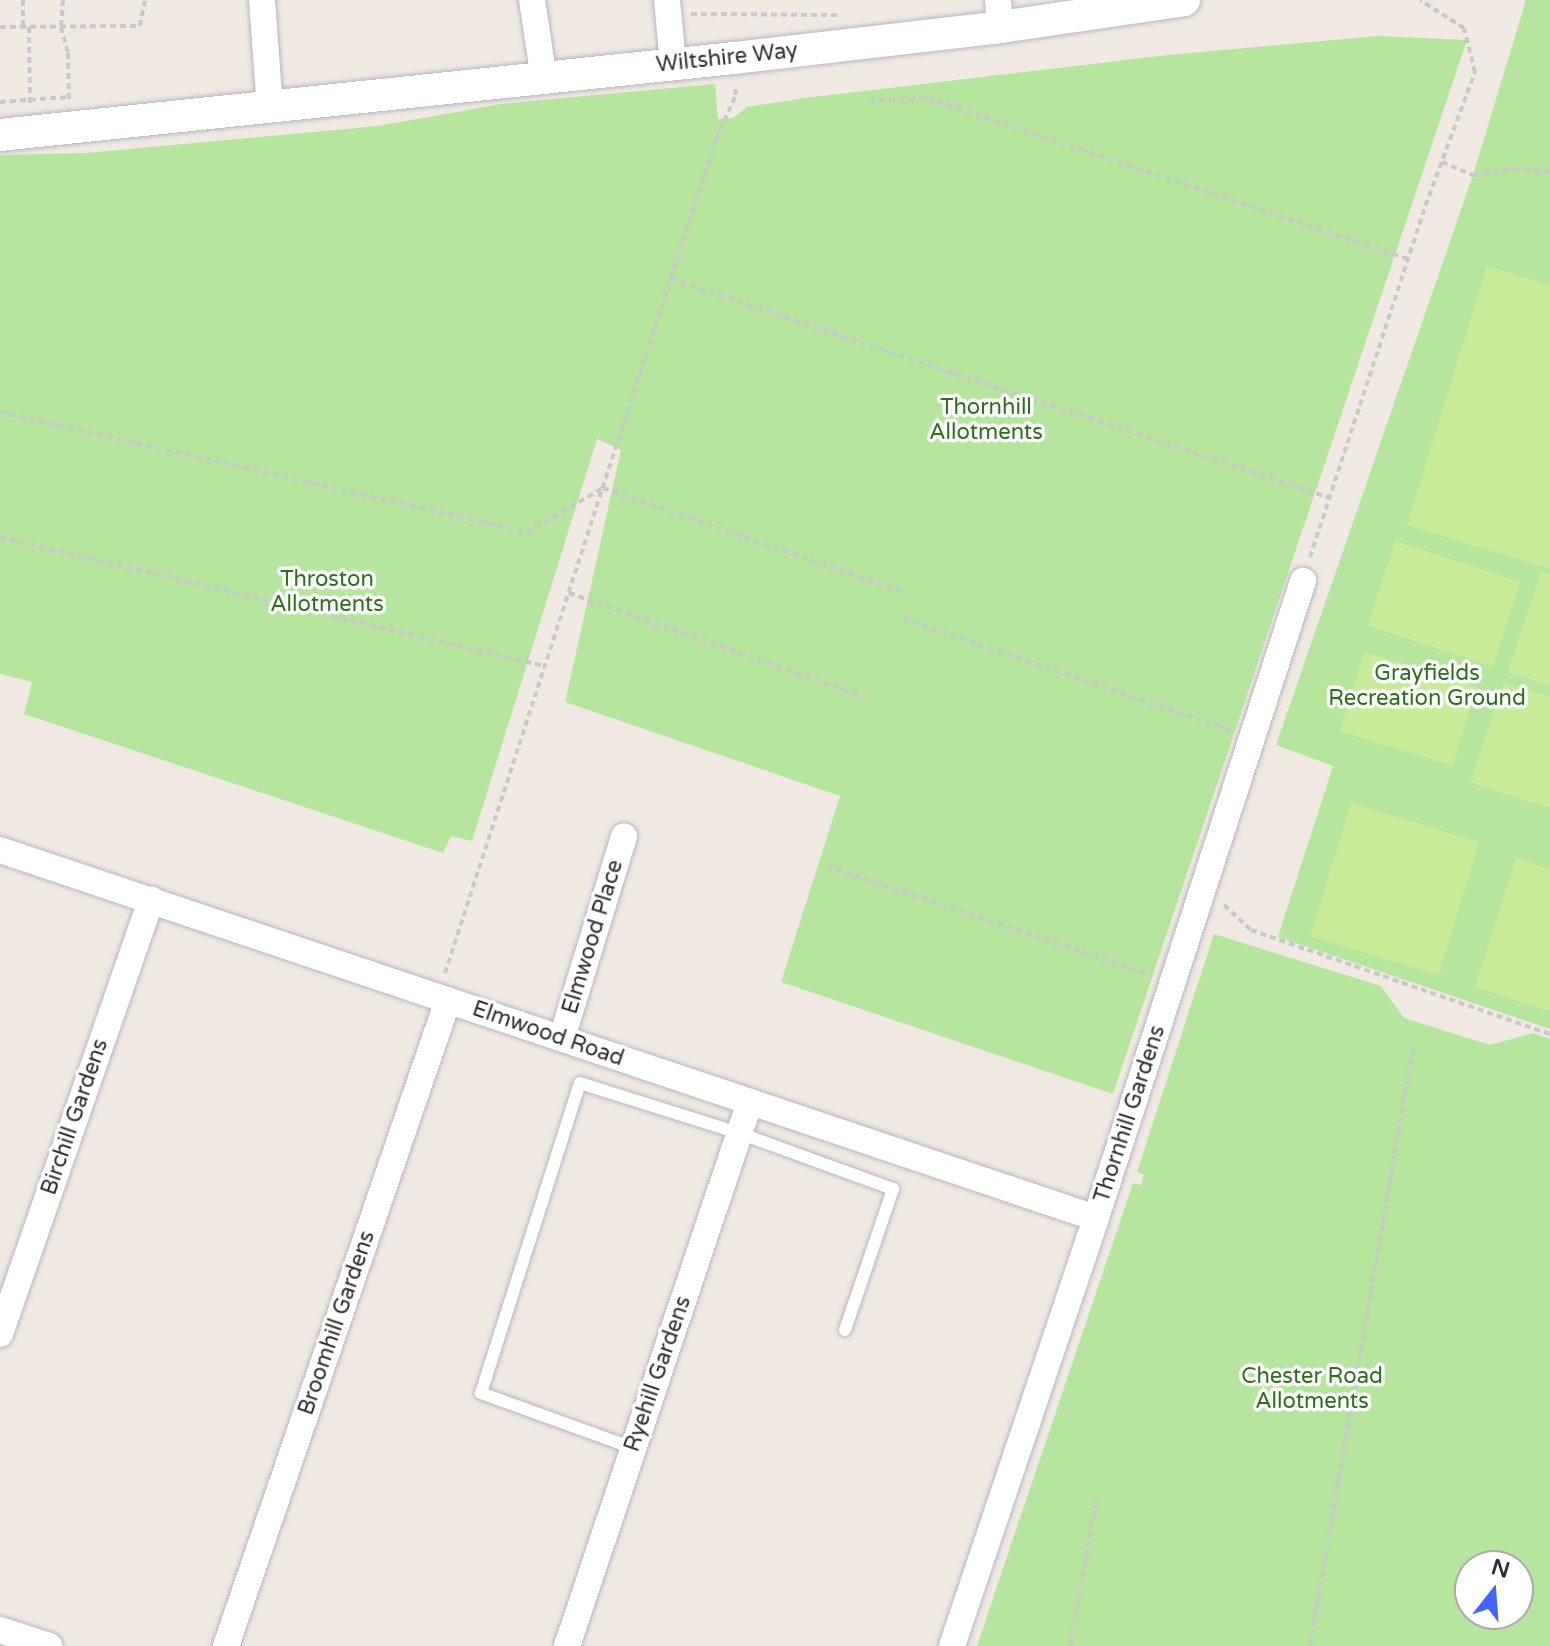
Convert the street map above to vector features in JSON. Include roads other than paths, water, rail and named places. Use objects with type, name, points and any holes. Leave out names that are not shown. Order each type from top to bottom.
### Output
[{"type":"street","points":[[262,0],[270,109]]},
{"type":"street","points":[[532,0],[544,79]]},
{"type":"street","points":[[667,0],[673,64]]},
{"type":"street","name":"Wiltshire Way","points":[[15,133],[69,113],[270,109],[734,58],[999,13],[1184,0]]},
{"type":"street","name":"Thornhill Gardens","points":[[952,1646],[1096,1218],[1303,581]]},
{"type":"street","name":"Elmwood Place","points":[[562,1038],[624,836]]},
{"type":"street","name":"Elmwood Road","points":[[0,850],[1096,1218]]},
{"type":"street","name":"Birchill Gardens","points":[[0,1334],[151,900]]},
{"type":"street","name":"Broomhill Gardens","points":[[226,1646],[443,999]]},
{"type":"street","name":"Ryehill Gardens","points":[[567,1646],[750,1102]]},
{"type":"street","points":[[0,1630],[49,1646]]},
{"type":"lane","points":[[633,1448],[481,1393],[580,1083],[739,1133],[893,1189],[845,1330]]},
{"type":"park label","name":"Thornhill Allotments","points":[[986,420]]},
{"type":"park label","name":"Throston Allotments","points":[[327,592]]},
{"type":"park label","name":"Grayfields Recreation Ground","points":[[1427,686]]},
{"type":"park label","name":"Chester Road Allotments","points":[[1312,1388]]}]
